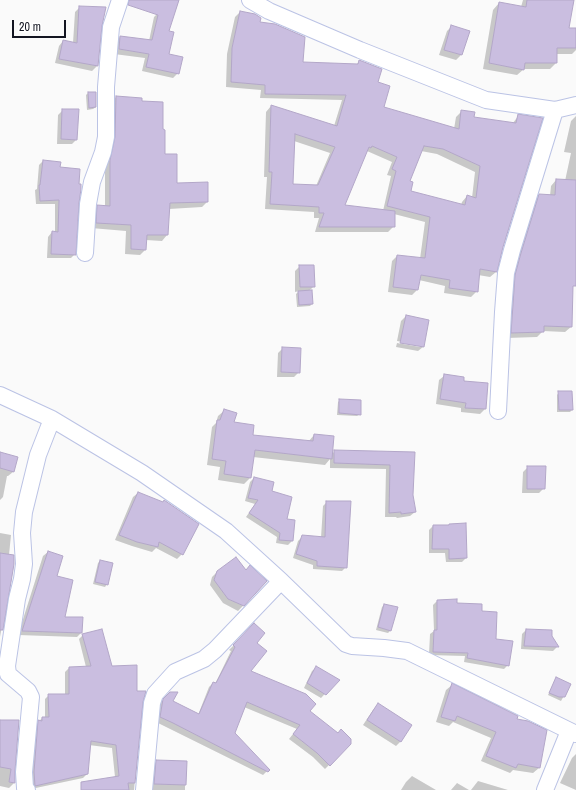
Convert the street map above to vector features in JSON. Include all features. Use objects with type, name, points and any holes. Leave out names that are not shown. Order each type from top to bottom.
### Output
[{"type":"street","points":[[85,253],[88,204],[92,182],[103,152],[106,137],[106,87],[111,27],[120,0]]},
{"type":"street","points":[[250,0],[269,11],[360,50],[486,100],[555,110],[576,105]]},
{"type":"street","points":[[498,411],[506,273],[555,110]]},
{"type":"street","points":[[0,395],[52,418],[142,473],[226,531],[281,581],[346,644],[361,647],[407,651],[573,732],[545,790]]},
{"type":"street","points":[[27,790],[25,788],[24,772],[31,697],[28,691],[8,674],[7,666],[17,598],[24,564],[22,533],[24,512],[38,455],[52,418]]},
{"type":"street","points":[[144,790],[152,703],[155,694],[175,672],[204,659],[215,650],[281,581]]},
{"type":"building","points":[[129,0],[179,0],[169,31],[174,32],[169,54],[183,57],[179,74],[146,67],[149,54],[119,49],[120,36],[152,40],[158,15],[128,5]]},
{"type":"building","points":[[527,0],[574,0],[569,28],[576,28],[576,48],[557,48],[557,63],[525,63],[524,70],[489,63],[499,2],[526,7]]},
{"type":"building","points":[[79,6],[106,7],[102,26],[98,66],[59,59],[63,40],[77,43]]},
{"type":"building","points":[[240,11],[255,14],[261,18],[260,22],[275,24],[305,37],[303,62],[358,64],[359,60],[382,69],[378,82],[390,86],[384,107],[459,129],[461,110],[475,112],[474,117],[516,123],[518,114],[543,118],[503,247],[497,272],[480,269],[478,292],[449,288],[450,280],[421,275],[418,290],[393,287],[397,255],[425,258],[430,217],[387,206],[396,171],[392,169],[397,157],[372,146],[371,148],[369,147],[345,205],[395,211],[395,227],[319,227],[324,213],[319,213],[319,207],[270,204],[272,172],[269,172],[271,105],[337,126],[346,95],[265,94],[265,85],[231,82],[232,48]],"holes":[[[295,134],[335,147],[318,185],[293,184]],[[424,146],[443,149],[480,166],[476,198],[467,195],[465,205],[411,191],[413,182],[410,181]]]},
{"type":"building","points":[[451,25],[470,31],[462,55],[444,50]]},
{"type":"building","points":[[88,92],[96,92],[96,107],[89,108]]},
{"type":"building","points":[[116,96],[142,98],[142,101],[163,102],[165,154],[177,154],[177,183],[208,182],[208,202],[170,203],[168,235],[147,235],[146,250],[131,249],[131,225],[96,223],[97,205],[110,206],[110,160],[115,137]]},
{"type":"building","points":[[62,109],[79,109],[77,140],[61,139]]},
{"type":"building","points":[[43,160],[61,162],[60,167],[80,169],[79,184],[81,184],[81,189],[76,255],[51,254],[52,231],[58,232],[59,200],[40,201],[39,185]]},
{"type":"building","points":[[556,179],[576,180],[576,286],[573,286],[572,327],[544,326],[544,332],[511,333],[515,275],[521,253],[539,194],[555,195]]},
{"type":"building","points":[[299,265],[314,265],[315,287],[300,287]]},
{"type":"building","points":[[312,290],[313,304],[299,305],[298,291]]},
{"type":"building","points":[[406,315],[429,320],[424,347],[400,343]]},
{"type":"building","points":[[282,347],[301,348],[300,373],[281,372]]},
{"type":"building","points":[[444,374],[464,377],[464,381],[488,383],[486,409],[465,408],[466,403],[440,399]]},
{"type":"building","points":[[558,391],[572,391],[573,410],[559,410]]},
{"type":"building","points":[[339,399],[361,400],[361,415],[339,413]]},
{"type":"building","points":[[224,409],[237,413],[234,422],[254,425],[253,435],[313,441],[314,434],[334,436],[332,459],[255,450],[251,478],[224,474],[226,461],[212,459],[217,420],[220,420]]},
{"type":"building","points":[[334,450],[415,452],[413,495],[416,512],[401,514],[401,512],[389,513],[390,465],[334,463]]},
{"type":"building","points":[[0,452],[18,457],[14,472],[0,468]]},
{"type":"building","points":[[527,466],[546,466],[545,489],[527,489]]},
{"type":"building","points":[[254,477],[274,482],[272,491],[292,497],[287,519],[295,520],[293,541],[279,540],[280,533],[249,513],[258,500],[248,498]]},
{"type":"building","points":[[138,492],[163,502],[164,500],[199,524],[183,555],[159,542],[158,547],[137,542],[119,535]]},
{"type":"building","points":[[326,501],[351,501],[347,568],[317,566],[317,561],[296,554],[302,535],[325,537]]},
{"type":"building","points":[[466,523],[467,558],[449,559],[449,549],[432,549],[433,525]]},
{"type":"building","points":[[48,551],[63,556],[57,576],[73,580],[65,617],[83,617],[82,633],[22,631]]},
{"type":"building","points":[[0,553],[14,555],[14,564],[3,630],[0,630]]},
{"type":"building","points":[[236,557],[246,570],[250,565],[267,581],[244,606],[228,599],[214,580],[217,571]]},
{"type":"building","points":[[100,560],[113,563],[108,585],[95,582]]},
{"type":"building","points":[[457,599],[457,603],[482,604],[482,611],[497,612],[496,639],[513,641],[509,666],[467,658],[468,653],[433,652],[434,630],[437,630],[437,600]]},
{"type":"building","points":[[384,604],[398,607],[391,631],[378,627]]},
{"type":"building","points":[[254,623],[265,633],[257,643],[267,651],[251,671],[306,694],[316,704],[310,711],[338,733],[341,729],[351,739],[351,744],[330,766],[317,753],[293,734],[300,725],[247,702],[235,733],[270,770],[268,772],[160,717],[163,699],[170,692],[178,692],[173,701],[199,714],[213,682],[216,683],[235,647],[233,645]]},
{"type":"building","points":[[102,629],[112,666],[137,665],[137,691],[146,691],[143,702],[135,783],[128,783],[129,790],[81,790],[81,782],[119,776],[116,745],[91,741],[88,774],[35,786],[34,772],[38,720],[42,721],[42,717],[49,717],[48,694],[69,694],[69,667],[91,666],[82,634]]},
{"type":"building","points":[[526,629],[552,630],[552,636],[559,647],[524,646]]},
{"type":"building","points":[[316,666],[340,680],[326,695],[307,683]]},
{"type":"building","points":[[556,677],[571,684],[565,697],[559,697],[549,693]]},
{"type":"building","points":[[452,683],[518,716],[517,719],[528,721],[547,730],[540,768],[518,764],[516,768],[486,756],[496,732],[457,716],[455,721],[441,717]]},
{"type":"building","points":[[378,703],[412,725],[401,742],[367,720]]},
{"type":"building","points":[[0,720],[19,720],[15,783],[9,782],[11,769],[0,767]]},
{"type":"building","points":[[156,760],[187,761],[186,785],[154,784]]}]
